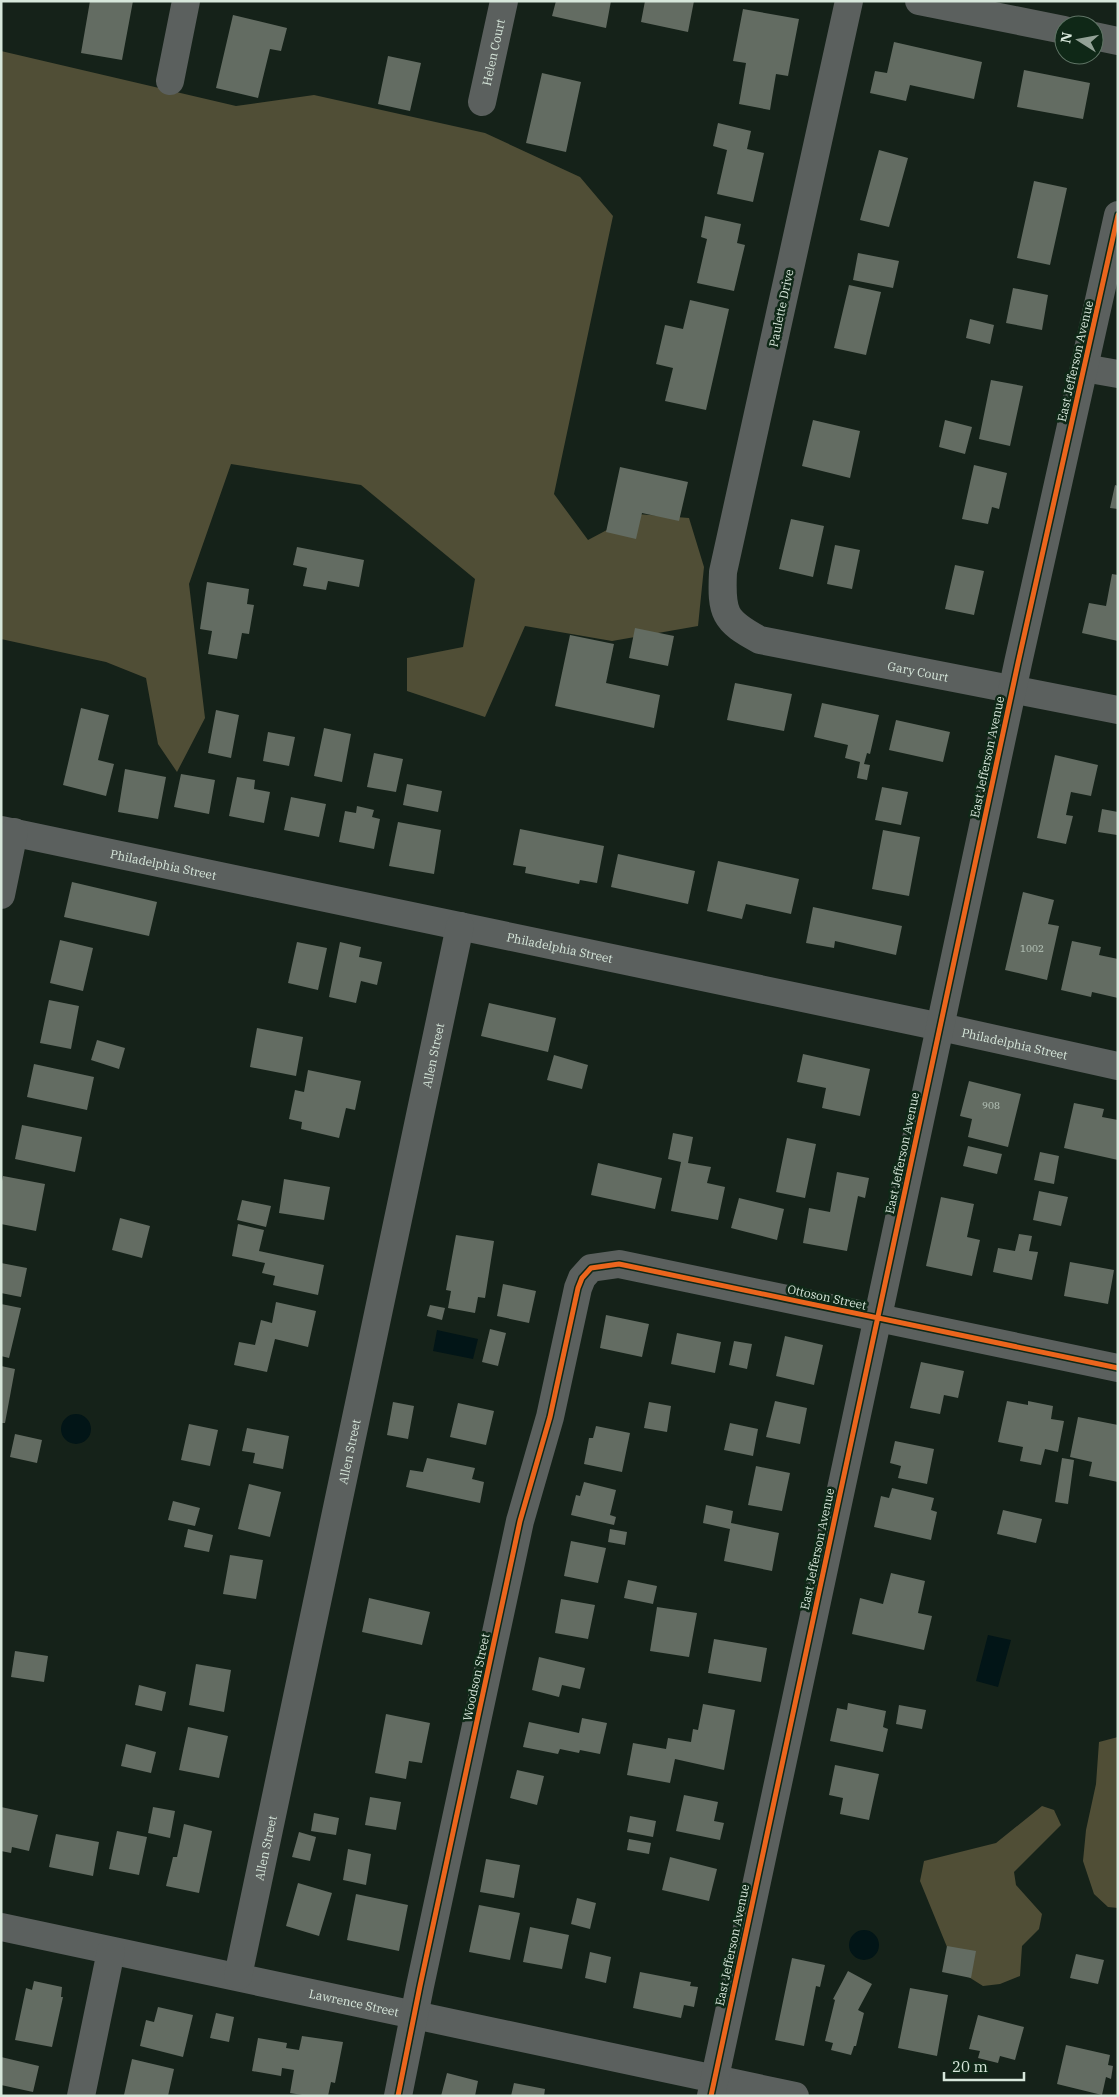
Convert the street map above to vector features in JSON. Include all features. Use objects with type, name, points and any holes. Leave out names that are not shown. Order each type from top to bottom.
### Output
[{"type":"street","points":[[170,81],[186,1]]},
{"type":"street","name":"Helen Court","points":[[482,102],[504,1]]},
{"type":"street","name":"Paulette Drive","points":[[726,616],[722,593],[723,572],[849,1]]},
{"type":"street","points":[[919,1],[1054,28]]},
{"type":"street","points":[[1104,38],[1118,41]]},
{"type":"street","name":"East Jefferson Avenue","points":[[712,2087],[876,1317],[941,1027],[1012,688],[1118,215]]},
{"type":"street","points":[[1084,368],[1118,374]]},
{"type":"street","name":"Gary Court","points":[[726,616],[741,630],[760,640],[1118,710]]},
{"type":"street","points":[[1,895],[7,831]]},
{"type":"street","name":"Philadelphia Street","points":[[7,831],[941,1027],[1118,1066]]},
{"type":"street","name":"Allen Street","points":[[238,1976],[460,926]]},
{"type":"street","name":"Ottoson Street","points":[[590,1268],[618,1264],[1118,1368]]},
{"type":"street","name":"Woodson Street","points":[[398,2096],[520,1521],[550,1417],[578,1288],[582,1278],[590,1268]]},
{"type":"street","name":"Lawrence Street","points":[[1,1927],[415,2015],[712,2087],[795,2096]]},
{"type":"street","points":[[81,2096],[111,1951]]},
{"type":"shaded area","points":[[1,51],[236,106],[314,95],[485,133],[580,177],[613,216],[554,494],[588,540],[637,514],[689,518],[704,567],[698,626],[612,641],[525,626],[485,717],[407,691],[407,658],[463,647],[475,579],[361,485],[231,464],[189,584],[205,718],[177,772],[158,744],[146,678],[106,662],[1,639]]},
{"type":"shaded area","points":[[437,1330],[478,1339],[473,1359],[433,1351]]},
{"type":"shaded area","points":[[76,1414],[87,1418],[91,1429],[87,1440],[76,1444],[65,1440],[61,1429],[65,1418]]},
{"type":"shaded area","points":[[988,1635],[1011,1640],[998,1687],[976,1681]]},
{"type":"shaded area","points":[[1118,1737],[1118,1908],[1108,1907],[1094,1894],[1083,1861],[1086,1830],[1096,1784],[1099,1742]]},
{"type":"shaded area","points":[[1042,1806],[1054,1810],[1061,1825],[1014,1872],[1016,1885],[1042,1914],[1039,1929],[1022,1946],[1020,1976],[1000,1984],[983,1986],[956,1969],[920,1881],[924,1861],[996,1843]]},
{"type":"shaded area","points":[[864,1930],[875,1934],[879,1945],[875,1956],[864,1960],[853,1956],[849,1945],[853,1934]]},
{"type":"building","points":[[90,1],[133,1],[122,60],[81,53]]},
{"type":"building","points":[[556,1],[611,1],[606,28],[552,16]]},
{"type":"building","points":[[645,1],[694,1],[688,32],[641,22]]},
{"type":"building","points":[[743,9],[799,19],[788,76],[776,74],[770,110],[739,104],[746,63],[733,61]]},
{"type":"building","points":[[233,15],[287,28],[281,51],[270,49],[258,98],[216,88]]},
{"type":"building","points":[[894,42],[982,62],[974,99],[910,85],[906,101],[870,93],[875,71],[887,73]]},
{"type":"building","points":[[388,56],[421,63],[410,111],[378,104]]},
{"type":"building","points":[[1024,70],[1090,83],[1083,119],[1017,107]]},
{"type":"building","points":[[542,73],[581,82],[566,152],[526,143]]},
{"type":"building","points":[[718,123],[751,131],[747,149],[764,153],[753,202],[717,194],[727,150],[713,146]]},
{"type":"building","points":[[879,150],[908,158],[889,227],[860,220]]},
{"type":"building","points":[[1034,181],[1067,188],[1050,265],[1017,258]]},
{"type":"building","points":[[705,216],[741,224],[737,243],[745,245],[734,291],[697,283],[707,239],[701,237]]},
{"type":"building","points":[[858,253],[899,261],[893,288],[853,280]]},
{"type":"building","points":[[849,285],[881,292],[866,355],[834,348]]},
{"type":"building","points":[[1013,288],[1048,295],[1042,330],[1006,323]]},
{"type":"building","points":[[690,300],[729,309],[706,410],[665,401],[673,368],[656,364],[665,325],[683,329]]},
{"type":"building","points":[[970,319],[994,325],[990,344],[966,338]]},
{"type":"building","points":[[991,380],[1023,386],[1010,446],[979,439]]},
{"type":"building","points":[[813,420],[860,431],[850,478],[802,466]]},
{"type":"building","points":[[945,420],[972,427],[965,454],[939,447]]},
{"type":"building","points":[[974,465],[1007,473],[999,509],[992,507],[988,524],[962,519]]},
{"type":"building","points":[[620,467],[688,482],[679,521],[642,513],[636,539],[606,532]]},
{"type":"building","points":[[1115,485],[1118,486],[1118,509],[1110,508]]},
{"type":"building","points":[[791,519],[824,526],[813,577],[779,569]]},
{"type":"building","points":[[835,545],[860,550],[852,589],[827,584]]},
{"type":"building","points":[[297,547],[364,560],[359,587],[328,581],[326,590],[303,586],[307,568],[293,565]]},
{"type":"building","points":[[955,565],[984,571],[974,615],[945,609]]},
{"type":"building","points":[[1112,574],[1118,575],[1118,641],[1082,633],[1089,603],[1106,606]]},
{"type":"building","points":[[207,582],[249,589],[247,604],[254,605],[249,634],[242,633],[237,659],[208,654],[212,631],[200,629]]},
{"type":"building","points":[[635,628],[674,636],[668,666],[629,658]]},
{"type":"building","points":[[570,635],[614,644],[606,683],[660,695],[654,728],[555,706]]},
{"type":"building","points":[[735,683],[792,694],[784,731],[727,720]]},
{"type":"building","points":[[822,703],[879,715],[870,754],[867,753],[864,764],[870,765],[867,780],[857,778],[860,762],[845,758],[848,745],[814,737]]},
{"type":"building","points":[[81,708],[109,715],[98,760],[114,764],[106,796],[63,785]]},
{"type":"building","points":[[216,710],[239,715],[231,758],[208,753]]},
{"type":"building","points":[[896,720],[950,732],[943,762],[889,750]]},
{"type":"building","points":[[324,728],[351,734],[342,782],[314,776]]},
{"type":"building","points":[[268,732],[295,737],[289,766],[263,761]]},
{"type":"building","points":[[374,753],[403,759],[396,792],[367,787]]},
{"type":"building","points":[[1055,755],[1098,765],[1091,796],[1071,792],[1066,815],[1073,816],[1066,844],[1037,838]]},
{"type":"building","points":[[125,769],[166,777],[158,819],[118,812]]},
{"type":"building","points":[[181,774],[215,780],[209,814],[174,807]]},
{"type":"building","points":[[237,777],[255,780],[254,789],[270,792],[264,823],[229,816]]},
{"type":"building","points":[[407,784],[442,791],[438,812],[403,805]]},
{"type":"building","points":[[882,787],[908,792],[901,825],[875,820]]},
{"type":"building","points":[[291,797],[326,804],[319,837],[284,830]]},
{"type":"building","points":[[357,806],[374,810],[372,817],[380,819],[374,849],[339,842],[345,811],[356,813]]},
{"type":"building","points":[[1102,809],[1118,812],[1117,835],[1098,832]]},
{"type":"building","points":[[398,822],[441,830],[434,874],[389,866]]},
{"type":"building","points":[[520,829],[604,846],[597,883],[580,880],[579,884],[525,873],[526,867],[513,865]]},
{"type":"building","points":[[883,830],[920,837],[909,896],[872,889]]},
{"type":"building","points":[[618,854],[695,871],[688,904],[611,887]]},
{"type":"building","points":[[718,861],[799,879],[791,914],[746,904],[742,919],[707,911]]},
{"type":"building","points":[[72,882],[157,902],[149,936],[64,917]]},
{"type":"building","points":[[1023,892],[1054,900],[1048,924],[1059,926],[1047,980],[1005,970]]},
{"type":"building","points":[[813,907],[902,926],[896,955],[835,941],[834,948],[806,943]]},
{"type":"building","points":[[60,940],[93,948],[83,991],[50,983]]},
{"type":"building","points":[[1072,941],[1101,947],[1099,955],[1118,959],[1118,998],[1092,992],[1091,997],[1061,990]]},
{"type":"building","points":[[297,942],[327,948],[318,990],[288,983]]},
{"type":"building","points":[[340,942],[361,947],[359,957],[382,962],[377,985],[361,981],[356,1003],[329,997]]},
{"type":"building","points":[[49,1000],[79,1006],[71,1049],[40,1043]]},
{"type":"building","points":[[489,1003],[556,1018],[548,1052],[481,1036]]},
{"type":"building","points":[[257,1028],[303,1037],[296,1076],[250,1067]]},
{"type":"building","points":[[97,1040],[125,1048],[119,1069],[91,1060]]},
{"type":"building","points":[[803,1054],[870,1069],[860,1116],[822,1108],[826,1088],[797,1082]]},
{"type":"building","points":[[554,1055],[588,1065],[582,1089],[547,1080]]},
{"type":"building","points":[[34,1064],[94,1077],[87,1110],[27,1097]]},
{"type":"building","points":[[308,1070],[361,1081],[355,1110],[346,1108],[339,1138],[301,1129],[302,1122],[289,1119],[295,1090],[304,1092]]},
{"type":"building","points":[[969,1081],[1021,1094],[1008,1147],[968,1137],[972,1119],[960,1116]]},
{"type":"building","points":[[1074,1103],[1104,1109],[1102,1117],[1118,1120],[1118,1160],[1064,1148]]},
{"type":"building","points":[[22,1125],[82,1137],[75,1172],[15,1159]]},
{"type":"building","points":[[673,1133],[693,1137],[688,1163],[711,1167],[707,1183],[725,1187],[718,1220],[671,1211],[681,1162],[668,1159]]},
{"type":"building","points":[[787,1138],[816,1144],[805,1198],[776,1192]]},
{"type":"building","points":[[968,1146],[1002,1154],[997,1174],[963,1166]]},
{"type":"building","points":[[1040,1152],[1059,1156],[1054,1184],[1034,1180]]},
{"type":"building","points":[[598,1163],[662,1178],[655,1209],[591,1195]]},
{"type":"building","points":[[837,1172],[869,1178],[865,1198],[858,1196],[847,1251],[803,1243],[809,1208],[830,1212]]},
{"type":"building","points":[[3,1176],[45,1184],[36,1231],[1,1224],[1,1186]]},
{"type":"building","points":[[284,1179],[330,1187],[324,1220],[279,1213]]},
{"type":"building","points":[[1039,1191],[1068,1197],[1061,1226],[1033,1220]]},
{"type":"building","points":[[941,1197],[974,1204],[967,1237],[980,1240],[972,1276],[926,1266]]},
{"type":"building","points":[[739,1198],[784,1209],[777,1240],[731,1228]]},
{"type":"building","points":[[242,1200],[271,1206],[266,1227],[237,1220]]},
{"type":"building","points":[[120,1218],[150,1226],[142,1258],[112,1250]]},
{"type":"building","points":[[238,1224],[264,1230],[259,1251],[324,1265],[318,1295],[273,1285],[275,1276],[262,1273],[265,1263],[232,1256]]},
{"type":"building","points":[[1019,1234],[1032,1236],[1029,1251],[1038,1252],[1032,1280],[993,1272],[998,1248],[1015,1251]]},
{"type":"building","points":[[456,1235],[494,1241],[485,1298],[478,1297],[475,1313],[448,1308],[451,1291],[446,1290]]},
{"type":"building","points":[[1070,1262],[1114,1270],[1108,1304],[1064,1296]]},
{"type":"building","points":[[1,1263],[27,1268],[21,1297],[1,1293]]},
{"type":"building","points":[[503,1284],[536,1291],[529,1323],[497,1316]]},
{"type":"building","points":[[276,1302],[316,1311],[308,1347],[275,1339],[267,1372],[234,1365],[239,1342],[255,1345],[261,1320],[272,1323]]},
{"type":"building","points":[[1,1304],[21,1308],[9,1358],[1,1356]]},
{"type":"building","points":[[430,1305],[445,1308],[442,1320],[427,1316]]},
{"type":"building","points":[[606,1315],[649,1324],[642,1357],[600,1348]]},
{"type":"building","points":[[490,1329],[506,1333],[498,1366],[482,1362]]},
{"type":"building","points":[[677,1333],[721,1342],[715,1373],[671,1364]]},
{"type":"building","points":[[785,1336],[823,1345],[814,1385],[776,1376]]},
{"type":"building","points":[[734,1341],[752,1344],[747,1369],[729,1365]]},
{"type":"building","points":[[921,1362],[964,1371],[958,1398],[944,1395],[940,1414],[910,1408]]},
{"type":"building","points":[[1,1366],[15,1369],[5,1423],[1,1423]]},
{"type":"building","points":[[775,1401],[807,1408],[800,1444],[766,1437]]},
{"type":"building","points":[[1007,1401],[1028,1405],[1028,1401],[1053,1406],[1051,1419],[1064,1421],[1058,1452],[1045,1449],[1041,1465],[1020,1461],[1023,1447],[998,1442]]},
{"type":"building","points":[[393,1402],[414,1406],[408,1439],[387,1435]]},
{"type":"building","points":[[649,1402],[671,1406],[667,1432],[644,1428]]},
{"type":"building","points":[[458,1403],[494,1411],[486,1445],[450,1437]]},
{"type":"building","points":[[1078,1417],[1118,1425],[1118,1482],[1089,1476],[1092,1462],[1070,1457]]},
{"type":"building","points":[[730,1423],[758,1429],[753,1456],[724,1450]]},
{"type":"building","points":[[189,1424],[218,1430],[210,1466],[181,1460]]},
{"type":"building","points":[[596,1426],[630,1433],[622,1472],[584,1464],[589,1438],[593,1438]]},
{"type":"building","points":[[247,1428],[289,1436],[283,1469],[253,1463],[255,1453],[242,1451]]},
{"type":"building","points":[[15,1434],[42,1440],[37,1463],[10,1457]]},
{"type":"building","points":[[895,1441],[934,1449],[927,1484],[898,1478],[901,1466],[890,1463]]},
{"type":"building","points":[[427,1458],[475,1468],[472,1479],[484,1482],[480,1503],[406,1487],[410,1470],[423,1472]]},
{"type":"building","points":[[1062,1458],[1074,1460],[1068,1504],[1055,1502]]},
{"type":"building","points":[[756,1466],[790,1473],[782,1511],[748,1505]]},
{"type":"building","points":[[584,1482],[616,1490],[610,1515],[616,1517],[614,1525],[571,1515],[576,1495],[580,1496]]},
{"type":"building","points":[[249,1484],[281,1492],[270,1537],[238,1529]]},
{"type":"building","points":[[892,1488],[934,1498],[931,1510],[937,1512],[931,1540],[874,1527],[881,1496],[889,1498]]},
{"type":"building","points":[[173,1501],[200,1508],[195,1526],[168,1520]]},
{"type":"building","points":[[706,1505],[733,1511],[731,1523],[779,1533],[772,1571],[724,1561],[730,1529],[703,1523]]},
{"type":"building","points":[[1003,1510],[1042,1519],[1036,1543],[997,1534]]},
{"type":"building","points":[[188,1529],[213,1535],[209,1552],[184,1547]]},
{"type":"building","points":[[610,1529],[627,1532],[625,1545],[608,1542]]},
{"type":"building","points":[[571,1541],[606,1548],[598,1583],[564,1576]]},
{"type":"building","points":[[230,1555],[263,1560],[256,1599],[223,1594]]},
{"type":"building","points":[[891,1573],[925,1581],[918,1613],[932,1616],[924,1650],[852,1634],[860,1598],[883,1604]]},
{"type":"building","points":[[628,1580],[657,1586],[653,1604],[624,1598]]},
{"type":"building","points":[[369,1598],[430,1612],[422,1645],[362,1632]]},
{"type":"building","points":[[561,1599],[595,1605],[588,1639],[555,1633]]},
{"type":"building","points":[[657,1607],[697,1613],[689,1657],[650,1651]]},
{"type":"building","points":[[714,1639],[767,1648],[761,1682],[708,1673]]},
{"type":"building","points":[[15,1651],[48,1656],[44,1682],[11,1677]]},
{"type":"building","points":[[539,1657],[585,1668],[580,1689],[562,1685],[559,1697],[532,1690]]},
{"type":"building","points":[[196,1664],[231,1670],[224,1712],[189,1705]]},
{"type":"building","points":[[139,1685],[166,1692],[162,1711],[135,1705]]},
{"type":"building","points":[[848,1703],[886,1711],[883,1727],[888,1729],[883,1752],[830,1741],[837,1708],[847,1710]]},
{"type":"building","points":[[703,1704],[735,1710],[724,1770],[675,1759],[670,1783],[627,1775],[633,1743],[666,1749],[668,1738],[691,1742],[693,1729],[698,1730]]},
{"type":"building","points":[[899,1705],[926,1710],[922,1729],[896,1724]]},
{"type":"building","points":[[386,1714],[430,1723],[422,1763],[409,1761],[406,1779],[375,1773]]},
{"type":"building","points":[[582,1718],[607,1723],[600,1754],[580,1750],[579,1753],[560,1749],[558,1754],[523,1747],[529,1722],[579,1733]]},
{"type":"building","points":[[188,1727],[228,1736],[219,1778],[179,1770]]},
{"type":"building","points":[[126,1744],[156,1752],[151,1773],[121,1766]]},
{"type":"building","points":[[835,1765],[879,1774],[869,1820],[840,1814],[843,1798],[829,1795]]},
{"type":"building","points":[[517,1770],[544,1776],[537,1805],[510,1798]]},
{"type":"building","points":[[684,1795],[718,1802],[714,1821],[724,1823],[720,1840],[676,1831]]},
{"type":"building","points":[[370,1797],[401,1802],[396,1830],[365,1825]]},
{"type":"building","points":[[1,1807],[38,1815],[29,1851],[12,1847],[11,1853],[1,1851]]},
{"type":"building","points":[[153,1807],[175,1811],[170,1838],[148,1833]]},
{"type":"building","points":[[314,1813],[339,1818],[336,1835],[311,1831]]},
{"type":"building","points":[[630,1816],[656,1821],[653,1837],[627,1832]]},
{"type":"building","points":[[184,1824],[212,1831],[199,1893],[166,1886],[173,1857],[177,1857]]},
{"type":"building","points":[[117,1831],[147,1837],[139,1875],[109,1869]]},
{"type":"building","points":[[299,1832],[316,1837],[310,1861],[292,1857]]},
{"type":"building","points":[[56,1834],[99,1842],[93,1876],[49,1867]]},
{"type":"building","points":[[629,1839],[651,1843],[649,1854],[627,1850]]},
{"type":"building","points":[[348,1849],[371,1854],[366,1885],[343,1880]]},
{"type":"building","points":[[670,1857],[717,1869],[709,1901],[662,1890]]},
{"type":"building","points":[[486,1859],[520,1865],[514,1898],[480,1892]]},
{"type":"building","points":[[298,1883],[332,1893],[319,1936],[286,1926]]},
{"type":"building","points":[[356,1894],[408,1905],[399,1951],[347,1940]]},
{"type":"building","points":[[577,1898],[596,1903],[590,1929],[571,1924]]},
{"type":"building","points":[[479,1905],[520,1913],[510,1960],[469,1952]]},
{"type":"building","points":[[530,1927],[569,1935],[562,1969],[523,1962]]},
{"type":"building","points":[[947,1946],[976,1951],[971,1978],[942,1972]]},
{"type":"building","points":[[590,1952],[611,1957],[606,1983],[585,1978]]},
{"type":"building","points":[[1076,1954],[1104,1960],[1098,1984],[1070,1978]]},
{"type":"building","points":[[792,1958],[825,1965],[820,1987],[816,1986],[804,2046],[775,2040]]},
{"type":"building","points":[[848,1971],[872,1984],[858,2010],[864,2013],[856,2046],[854,2046],[851,2055],[831,2050],[833,2043],[825,2041],[835,2000],[833,1999]]},
{"type":"building","points":[[640,1972],[691,1982],[690,1986],[698,1987],[694,2007],[684,2005],[681,2018],[633,2008]]},
{"type":"building","points":[[34,1981],[62,1987],[61,1997],[63,1997],[52,2047],[15,2040],[26,1988],[32,1990]]},
{"type":"building","points":[[910,1988],[948,1995],[937,2056],[898,2048]]},
{"type":"building","points":[[158,2007],[193,2015],[183,2057],[140,2046],[146,2020],[154,2022]]},
{"type":"building","points":[[216,2013],[234,2017],[229,2042],[210,2038]]},
{"type":"building","points":[[978,2015],[1024,2027],[1015,2060],[1000,2056],[998,2063],[978,2058],[980,2051],[969,2049]]},
{"type":"building","points":[[302,2036],[343,2042],[335,2083],[331,2082],[328,2096],[308,2096],[290,2093],[294,2070],[282,2068],[281,2076],[252,2071],[258,2038],[287,2043],[286,2048],[299,2050]]},
{"type":"building","points":[[1066,2045],[1110,2055],[1108,2065],[1113,2066],[1111,2079],[1106,2077],[1102,2095],[1057,2084]]},
{"type":"building","points":[[1,2057],[39,2066],[33,2092],[1,2085]]},
{"type":"building","points":[[132,2059],[174,2069],[168,2096],[124,2095]]},
{"type":"building","points":[[447,2073],[478,2081],[475,2096],[441,2096]]},
{"type":"building","points":[[514,2083],[545,2089],[544,2096],[511,2096]]},
{"type":"cycle path","points":[[711,2096],[1018,663],[1118,215]]},
{"type":"cycle path","points":[[398,2096],[520,1521],[550,1417],[578,1288],[582,1278],[591,1268],[619,1264],[1118,1368]]}]
